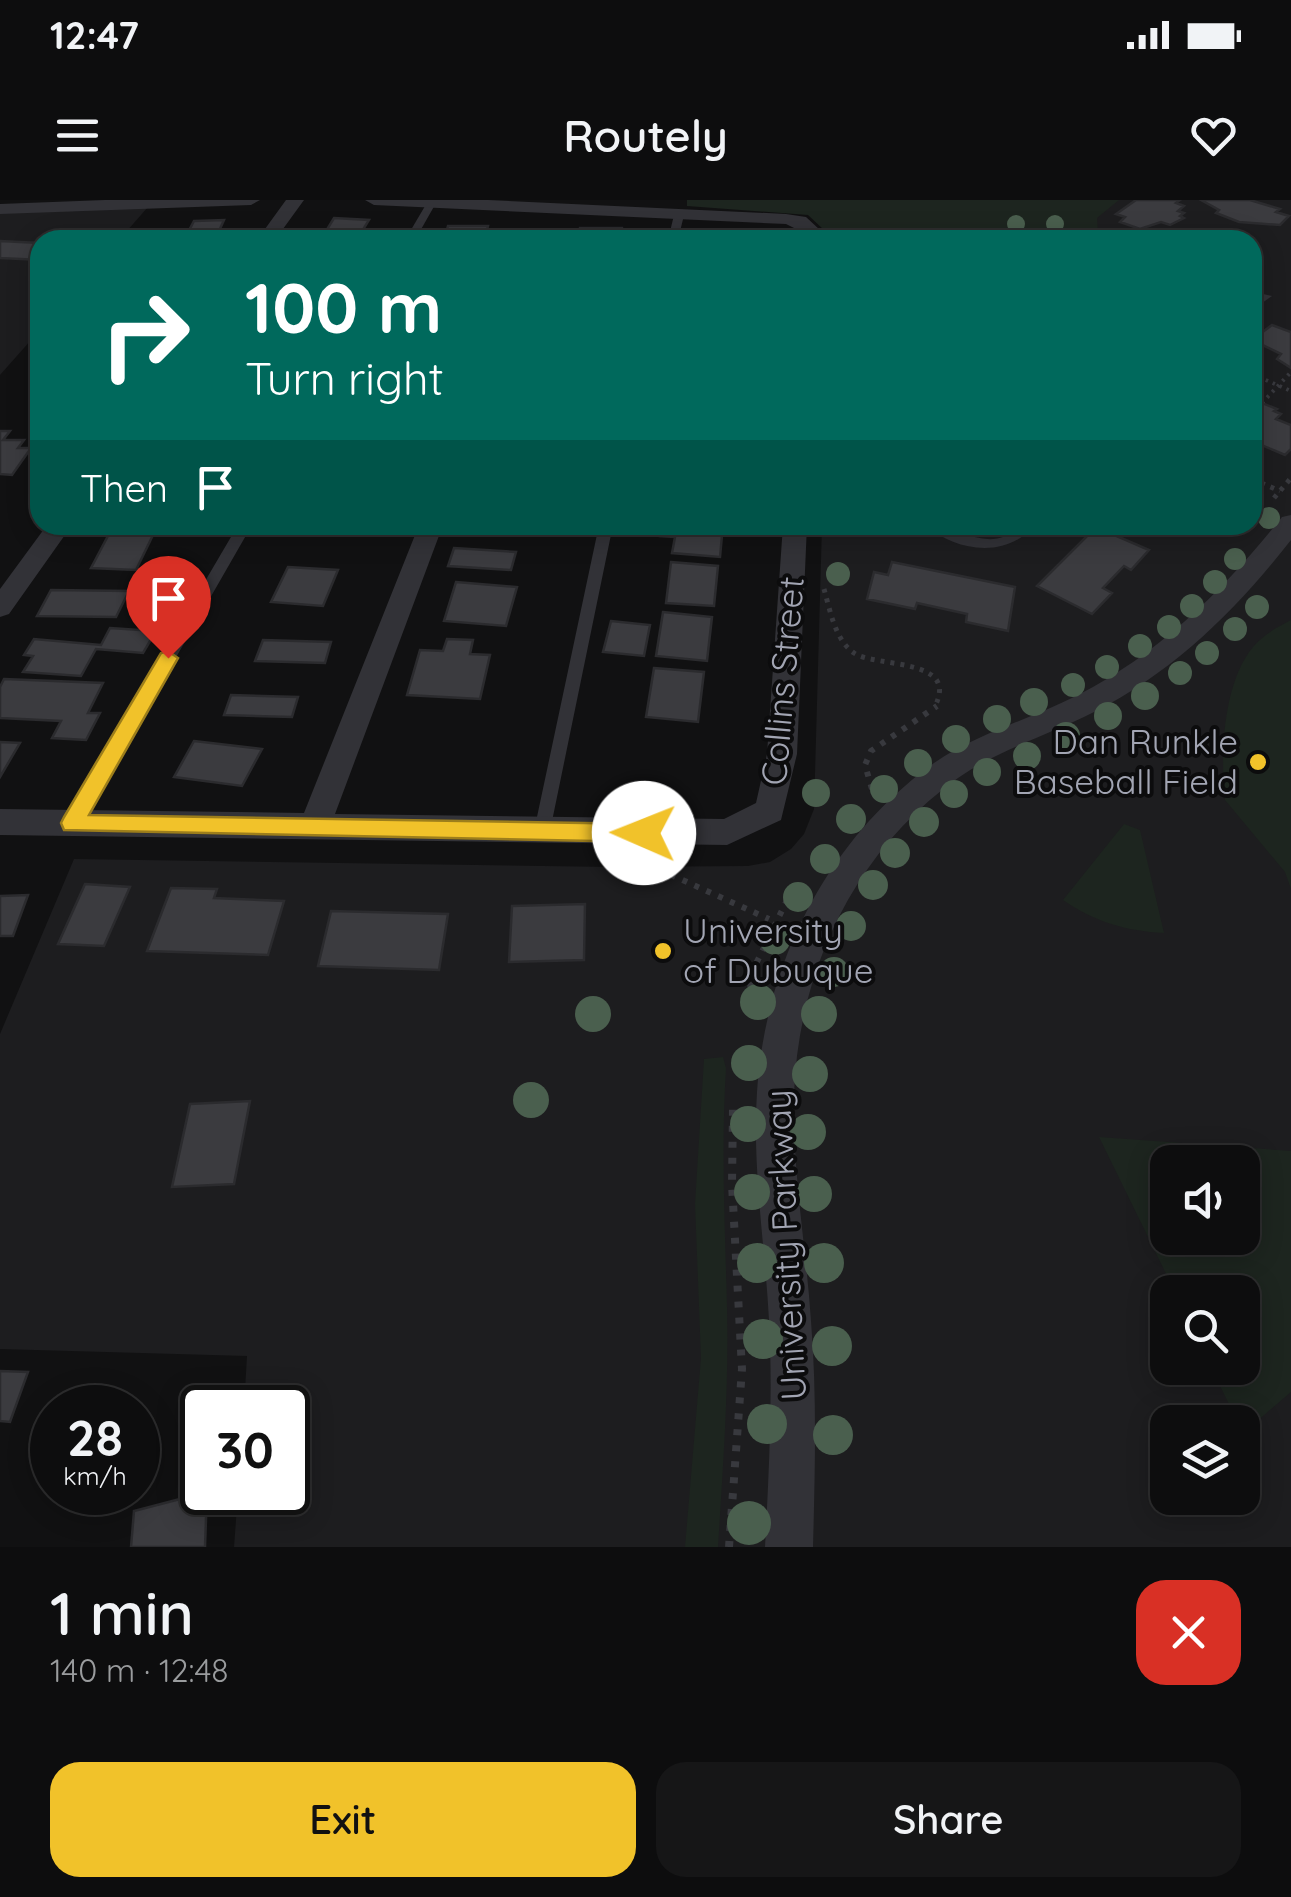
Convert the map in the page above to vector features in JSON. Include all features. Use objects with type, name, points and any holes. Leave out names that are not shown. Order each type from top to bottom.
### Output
[{"type":"street","points":[[0,209],[251,200]]},
{"type":"street","points":[[273,230],[295,200]]},
{"type":"street","points":[[374,200],[431,203],[549,219],[652,207],[679,214],[800,221],[811,230]]},
{"type":"street","name":"University Parkway","points":[[789,1547],[794,1392],[779,1186],[778,1064],[795,984],[824,908],[860,850],[908,800],[948,769],[1087,704],[1150,666],[1216,614],[1280,506]]},
{"type":"street","points":[[0,608],[53,535]]},
{"type":"street","points":[[314,828],[427,535]]},
{"type":"street","name":"Collins Street","points":[[644,833],[727,832],[770,811],[779,774],[794,535]]},
{"type":"street","points":[[0,822],[644,833]]},
{"type":"lane","points":[[416,230],[431,203]]},
{"type":"lane","points":[[675,230],[679,214]]},
{"type":"lane","points":[[1262,300],[1268,296]]},
{"type":"lane","points":[[72,823],[239,535]]},
{"type":"lane","points":[[542,831],[604,535]]},
{"type":"lane","points":[[948,535],[980,544],[1014,539],[1018,535]]},
{"type":"path","points":[[1262,403],[1291,372]]},
{"type":"path","points":[[1262,379],[1291,391]]},
{"type":"path","points":[[1280,506],[1291,478]]},
{"type":"path","points":[[822,582],[840,634],[852,652],[873,660],[917,666],[927,672],[938,690],[937,706],[871,751],[864,760],[862,769],[872,789]]},
{"type":"path","points":[[859,802],[886,776]]},
{"type":"path","points":[[644,833],[646,864],[769,919]]},
{"type":"path","points":[[744,1027],[752,972],[792,891]]},
{"type":"path","points":[[729,1547],[742,1369],[732,1184],[734,1100]]},
{"type":"shaded area","points":[[687,200],[1119,200],[1097,218],[1098,230],[824,230],[808,215],[687,206]]},
{"type":"shaded area","name":"University of Dubuque","points":[[916,200],[1291,200],[1291,1547],[234,1547],[236,1515],[310,1515],[310,1385],[245,1385],[247,1356],[0,1349],[0,1034],[74,859],[613,867],[748,866],[770,862],[791,849],[804,834],[814,809],[822,535],[1262,535],[1262,230],[829,227]]},
{"type":"shaded area","points":[[148,207],[128,230],[30,230],[30,341],[0,375],[0,212]]},
{"type":"shaded area","name":"Dan Runkle Baseball Field","points":[[1291,620],[1291,889],[1285,872],[1225,800],[1223,762],[1230,699],[1243,662],[1261,638]]},
{"type":"shaded area","points":[[1124,824],[1140,830],[1164,933],[1111,924],[1063,900]]},
{"type":"shaded area","points":[[723,1057],[727,1367],[718,1547],[685,1547],[701,1358],[695,1204],[704,1059]]},
{"type":"shaded area","points":[[1099,1137],[1209,1145],[1150,1145],[1150,1241]]},
{"type":"shaded area","points":[[1260,1149],[1291,1151],[1291,1392],[1260,1418],[1260,1405],[1230,1405],[1220,1385],[1260,1385],[1260,1275],[1167,1275],[1157,1255],[1260,1255]]},
{"type":"building","points":[[1136,200],[1180,200],[1176,203],[1184,206],[1178,211],[1184,213],[1180,216],[1184,218],[1170,225],[1161,222],[1140,229],[1120,222],[1125,217],[1116,214]]},
{"type":"building","points":[[1201,200],[1250,200],[1280,209],[1276,212],[1289,216],[1280,225],[1239,222],[1216,213],[1219,210]]},
{"type":"building","points":[[334,218],[369,220],[363,230],[327,230]]},
{"type":"building","points":[[224,220],[220,230],[189,230],[194,221]]},
{"type":"building","points":[[448,226],[488,226],[487,230],[447,230]]},
{"type":"building","points":[[580,228],[622,228],[622,230]]},
{"type":"building","points":[[0,241],[30,242],[30,260],[0,258]]},
{"type":"building","points":[[1272,325],[1291,332],[1291,368],[1277,359],[1281,354],[1262,345],[1262,332]]},
{"type":"building","points":[[1262,403],[1277,409],[1274,411],[1281,414],[1276,419],[1291,425],[1291,449],[1285,455],[1262,445]]},
{"type":"building","points":[[0,431],[10,431],[3,440],[24,440],[18,448],[30,449],[12,475],[0,474]]},
{"type":"building","points":[[108,535],[153,535],[136,570],[91,568]]},
{"type":"building","points":[[722,535],[720,557],[672,553],[675,537],[660,536]]},
{"type":"building","points":[[1088,535],[1114,535],[1149,550],[1131,570],[1124,566],[1103,588],[1112,593],[1092,614],[1037,586]]},
{"type":"building","points":[[454,548],[516,552],[511,570],[448,566]]},
{"type":"building","points":[[671,562],[718,566],[714,606],[666,603]]},
{"type":"building","points":[[892,562],[1015,587],[1008,631],[966,622],[967,614],[917,603],[915,609],[867,599],[874,572],[888,575]]},
{"type":"building","points":[[288,567],[338,570],[323,606],[271,602]]},
{"type":"building","points":[[456,582],[517,587],[506,626],[444,621]]},
{"type":"building","points":[[51,590],[129,591],[116,617],[37,616]]},
{"type":"building","points":[[663,612],[712,617],[707,661],[656,656]]},
{"type":"building","points":[[611,621],[650,625],[644,656],[603,652]]},
{"type":"building","points":[[110,628],[156,631],[143,653],[96,649],[81,676],[23,672],[33,656],[24,655],[34,639],[101,645]]},
{"type":"building","points":[[447,639],[473,640],[470,654],[490,655],[480,699],[407,695],[420,650],[443,651]]},
{"type":"building","points":[[263,640],[331,642],[325,663],[255,661]]},
{"type":"building","points":[[654,668],[704,672],[698,722],[646,717]]},
{"type":"building","points":[[4,679],[103,683],[88,713],[100,713],[86,740],[52,738],[61,721],[0,718],[0,687]]},
{"type":"building","points":[[231,695],[298,697],[292,717],[224,715]]},
{"type":"building","points":[[194,741],[262,749],[242,786],[174,777]]},
{"type":"building","points":[[0,742],[20,743],[0,777]]},
{"type":"building","points":[[85,884],[130,887],[104,946],[58,944]]},
{"type":"building","points":[[171,888],[217,889],[214,898],[284,901],[268,955],[147,951]]},
{"type":"building","points":[[28,895],[13,936],[0,936],[0,896]]},
{"type":"building","points":[[585,904],[584,960],[509,962],[512,906]]},
{"type":"building","points":[[331,911],[448,914],[439,970],[318,966]]},
{"type":"building","points":[[250,1101],[234,1184],[172,1187],[190,1104]]},
{"type":"building","points":[[0,1371],[28,1372],[10,1422],[0,1421]]},
{"type":"building","points":[[180,1499],[180,1515],[206,1515],[205,1547],[131,1547],[134,1515],[160,1515],[160,1504]]},
{"type":"place","name":"Dan Runkle Baseball Field","points":[[1258,762]]},
{"type":"place","name":"University of Dubuque","points":[[663,951]]},
{"type":"route","points":[[168,658],[72,823],[644,833]]}]
